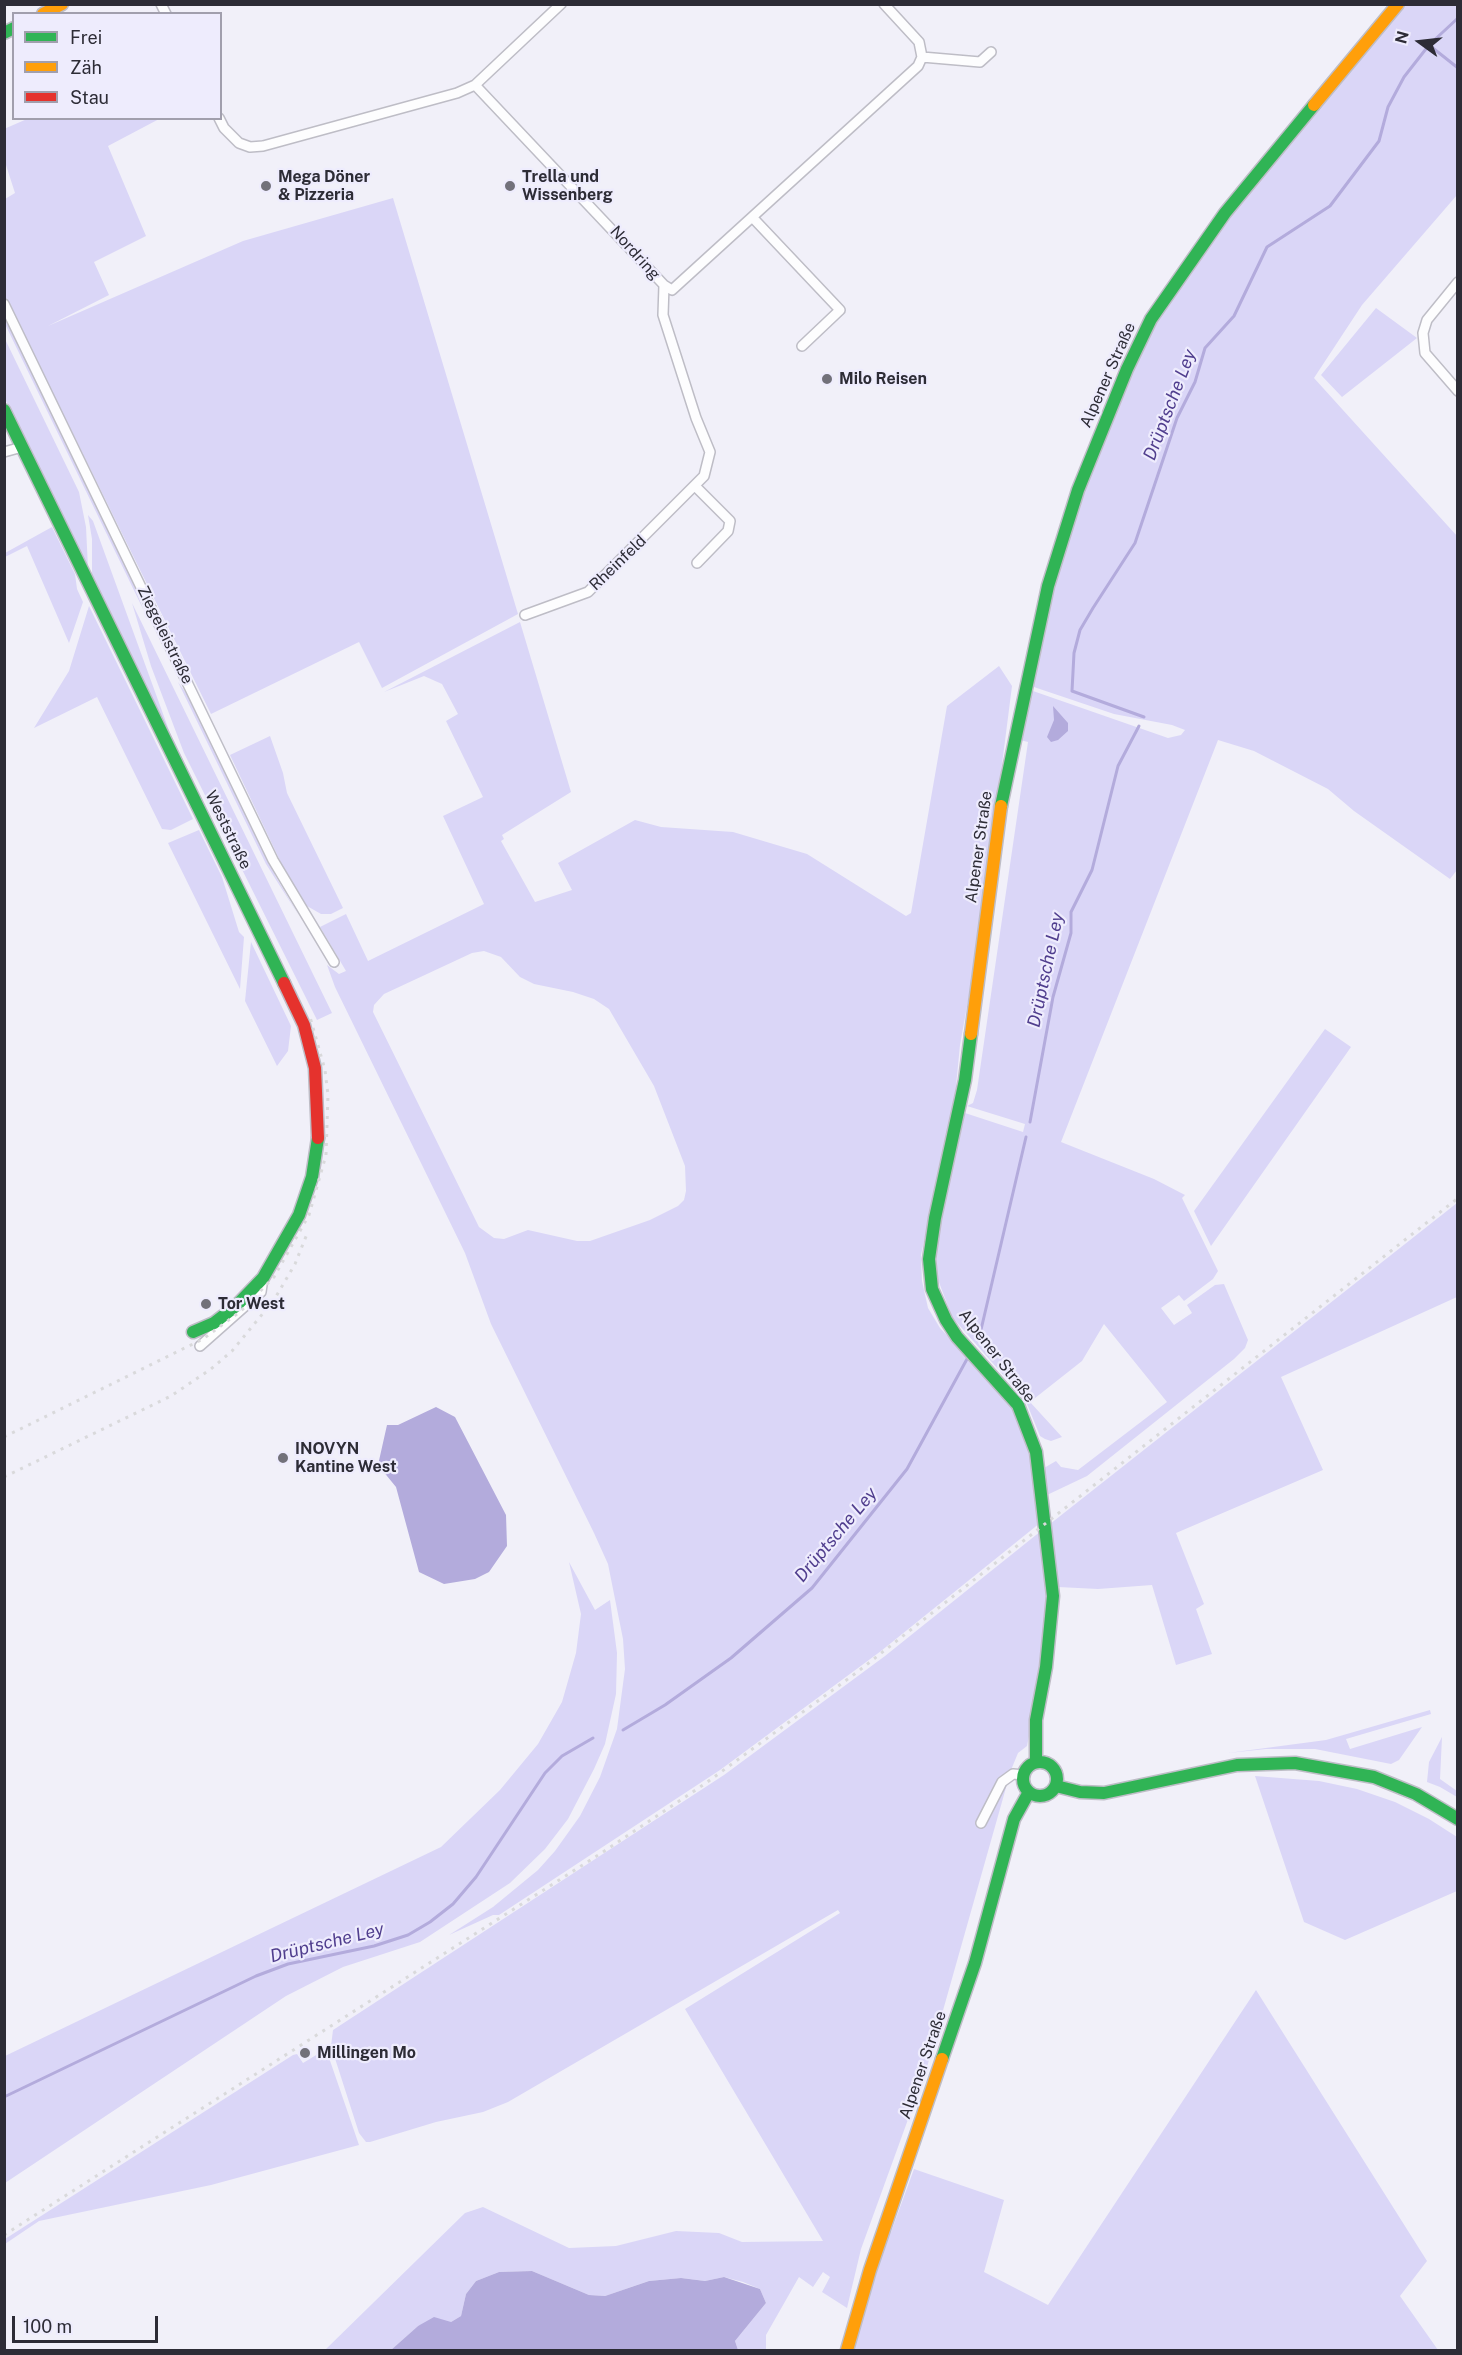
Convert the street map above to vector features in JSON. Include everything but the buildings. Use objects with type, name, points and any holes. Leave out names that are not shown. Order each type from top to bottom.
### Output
[{"type":"street","points":[[47,12],[62,4]]},
{"type":"street","points":[[220,120],[224,128],[239,143],[250,147],[263,146],[457,93],[475,85],[561,4]]},
{"type":"street","points":[[884,4],[919,42],[922,57],[980,62],[992,52]]},
{"type":"street","name":"Alpener Straße","points":[[1036,1762],[1036,1720],[1046,1667],[1053,1596],[1036,1452],[1018,1405],[957,1337],[946,1320],[932,1289],[929,1259],[934,1218],[965,1080],[1010,758],[1048,586],[1078,490],[1123,379],[1151,319],[1225,213],[1398,4]]},
{"type":"street","name":"Nordring","points":[[475,85],[664,285],[672,290],[918,66],[922,57]]},
{"type":"street","points":[[753,218],[840,310],[802,346]]},
{"type":"street","points":[[1458,282],[1427,320],[1423,333],[1425,353],[1458,390]]},
{"type":"street","name":"Rheinfeld","points":[[525,615],[588,592],[696,487],[704,476],[710,452],[696,418],[663,315],[664,285]]},
{"type":"street","name":"Ziegeleistraße","points":[[4,304],[273,860],[334,962]]},
{"type":"street","name":"Weststraße","points":[[4,410],[304,1025],[315,1068],[319,1133],[312,1177],[299,1215],[262,1278],[236,1306],[214,1323],[193,1332]]},
{"type":"street","points":[[4,452],[22,447]]},
{"type":"street","points":[[696,487],[730,521],[728,531],[697,563]]},
{"type":"street","name":"Weststraße","points":[[200,1346],[261,1292],[262,1278]]},
{"type":"street","points":[[1036,1762],[1047,1763],[1055,1770],[1056,1786],[1044,1796],[1029,1792],[1024,1784],[1024,1775],[1028,1767],[1036,1762]]},
{"type":"street","points":[[1056,1786],[1080,1792],[1104,1793],[1237,1765],[1295,1763],[1335,1768],[1374,1777],[1416,1794],[1458,1819]]},
{"type":"street","points":[[981,1823],[1002,1782],[1012,1774],[1024,1775]]},
{"type":"street","name":"Alpener Straße","points":[[847,2350],[870,2270],[975,1963],[1014,1819],[1029,1792]]},
{"type":"shaded area","points":[[1398,5],[1457,5],[1457,195],[1362,305],[1314,378],[1457,536],[1457,870],[1450,879],[1354,811],[1328,789],[1254,751],[1218,740],[1061,1142],[1154,1179],[1185,1195],[1182,1198],[1218,1271],[1213,1279],[1184,1301],[1179,1295],[1161,1308],[1174,1325],[1192,1313],[1187,1305],[1215,1285],[1224,1284],[1248,1340],[1245,1348],[1234,1359],[1087,1476],[1047,1495],[1044,1468],[1056,1461],[1061,1467],[1078,1470],[1167,1402],[1104,1324],[1082,1361],[1030,1402],[1062,1437],[1051,1441],[1045,1439],[1040,1436],[1027,1404],[952,1317],[937,1277],[936,1255],[939,1231],[965,1113],[1023,1132],[1025,1124],[967,1106],[973,1103],[977,1090],[1028,742],[1020,740],[1029,693],[1033,691],[1168,738],[1181,735],[1185,730],[1172,725],[1114,714],[1025,684],[1048,586],[1114,399],[1181,273]]},
{"type":"shaded area","points":[[25,120],[157,120],[108,146],[146,236],[94,262],[109,295],[48,326],[243,241],[393,198],[518,614],[382,688],[359,642],[211,714],[4,294],[5,199],[15,193],[5,162],[4,129]]},
{"type":"shaded area","points":[[1376,308],[1417,338],[1342,397],[1321,375]]},
{"type":"shaded area","points":[[4,317],[114,534],[144,611],[5,324]]},
{"type":"shaded area","points":[[4,337],[79,492],[86,527],[88,568],[5,399]]},
{"type":"shaded area","points":[[88,515],[93,521],[170,733],[188,770],[185,772],[92,578],[92,539]]},
{"type":"shaded area","points":[[52,527],[75,574],[77,589],[83,602],[69,643],[27,546],[5,557],[5,553]]},
{"type":"shaded area","points":[[132,603],[332,1013],[317,1020],[184,753],[151,666]]},
{"type":"shaded area","points":[[89,606],[193,819],[171,830],[162,829],[97,697],[34,728],[69,671]]},
{"type":"shaded area","points":[[520,622],[571,792],[502,835],[504,839],[501,841],[535,902],[572,890],[558,863],[635,820],[661,827],[733,832],[807,854],[906,916],[911,913],[947,706],[999,666],[1012,686],[981,929],[960,1045],[954,1107],[921,1255],[922,1281],[928,1308],[940,1328],[1006,1396],[1027,1431],[1040,1523],[881,1651],[720,1770],[499,1915],[493,1915],[449,1935],[493,1907],[538,1870],[580,1816],[600,1777],[617,1729],[625,1669],[623,1639],[608,1564],[491,1324],[465,1253],[335,987],[327,965],[339,974],[346,971],[320,927],[346,914],[368,961],[484,904],[443,816],[483,797],[446,721],[458,714],[442,684],[424,676],[384,692]],"holes":[[[484,951],[501,957],[520,977],[534,984],[573,992],[594,999],[609,1009],[654,1086],[685,1166],[686,1191],[684,1200],[678,1206],[650,1220],[590,1241],[577,1241],[528,1230],[504,1239],[494,1238],[479,1227],[373,1012],[374,1005],[384,994],[472,953]]]},
{"type":"shaded area","points":[[178,682],[197,708],[276,877],[299,916],[266,864]]},
{"type":"shaded area","points":[[1053,706],[1068,723],[1068,731],[1058,740],[1051,742],[1047,737],[1054,720]]},
{"type":"shaded area","points":[[270,736],[283,773],[287,793],[343,908],[331,914],[321,914],[307,906],[291,884],[230,755]]},
{"type":"shaded area","points":[[199,830],[222,877],[239,932],[244,937],[240,989],[168,843]]},
{"type":"shaded area","points":[[251,942],[291,1026],[288,1051],[277,1066],[245,1001]]},
{"type":"shaded area","points":[[1325,1029],[1351,1047],[1211,1246],[1194,1211]]},
{"type":"shaded area","points":[[1457,1203],[1457,1297],[1281,1377],[1323,1470],[1176,1533],[1204,1604],[1196,1609],[1212,1654],[1176,1665],[1152,1585],[1098,1589],[1058,1587],[1050,1524]]},
{"type":"shaded area","points":[[436,1407],[455,1417],[506,1515],[507,1546],[489,1572],[475,1579],[444,1584],[419,1572],[396,1487],[378,1465],[387,1425],[398,1425]]},
{"type":"shaded area","points":[[1041,1531],[1049,1599],[1038,1691],[1027,1746],[1018,1753],[1011,1770],[927,2067],[861,2249],[847,2308],[822,2292],[830,2277],[823,2272],[813,2287],[799,2277],[766,2335],[766,2350],[738,2350],[735,2341],[766,2303],[760,2289],[743,2282],[724,2277],[705,2281],[681,2278],[649,2281],[605,2296],[589,2295],[532,2271],[499,2272],[476,2281],[466,2294],[461,2316],[451,2322],[418,2326],[391,2350],[325,2350],[465,2213],[483,2207],[569,2248],[616,2246],[676,2231],[719,2233],[742,2242],[823,2241],[685,2009],[840,1913],[838,1910],[508,2102],[483,2112],[436,2122],[370,2142],[366,2142],[359,2133],[331,2046],[333,2030],[724,1775],[885,1656]]},
{"type":"shaded area","points":[[569,1562],[595,1610],[610,1600],[617,1653],[616,1694],[605,1744],[594,1769],[568,1819],[545,1849],[510,1883],[420,1942],[343,1967],[286,1996],[5,2183],[5,2056],[441,1847],[500,1790],[538,1744],[562,1702],[576,1653],[581,1614]]},
{"type":"shaded area","points":[[1430,1710],[1431,1714],[1346,1739],[1350,1749],[1422,1727],[1399,1760],[1391,1764],[1315,1749],[1266,1749],[1228,1753],[1326,1740]]},
{"type":"shaded area","points":[[1442,1737],[1440,1779],[1457,1791],[1457,1797],[1427,1782],[1429,1762]]},
{"type":"shaded area","points":[[1255,1776],[1319,1781],[1357,1789],[1395,1802],[1429,1819],[1457,1837],[1457,1891],[1345,1940],[1304,1922]]},
{"type":"shaded area","points":[[1256,1990],[1427,2261],[1400,2296],[1438,2350],[853,2350],[889,2232],[891,2232],[914,2169],[1004,2200],[984,2272],[1048,2305]]},
{"type":"shaded area","points":[[326,2049],[359,2145],[211,2185],[39,2221],[5,2244],[5,2239],[293,2055],[297,2054],[303,2063]]},
{"type":"shaded area","points":[[532,2271],[589,2295],[605,2296],[649,2281],[681,2278],[705,2281],[724,2277],[760,2289],[766,2303],[735,2341],[738,2350],[391,2350],[418,2326],[434,2317],[451,2322],[461,2316],[466,2294],[476,2281],[499,2272]]},
{"type":"waterway","name":"Drüptsche Ley","points":[[1144,717],[1072,691],[1074,653],[1080,630],[1135,543],[1177,418],[1195,382],[1205,348],[1234,316],[1267,247],[1330,206],[1379,141],[1388,107],[1404,77],[1429,45],[1458,18]]},
{"type":"waterway","points":[[1429,45],[1458,68]]},
{"type":"waterway","name":"Drüptsche Ley","points":[[1030,1122],[1053,997],[1071,933],[1071,912],[1092,870],[1118,766],[1139,726]]},
{"type":"waterway","name":"Drüptsche Ley","points":[[977,1340],[1026,1137]]},
{"type":"waterway","name":"Drüptsche Ley","points":[[623,1730],[665,1705],[731,1658],[812,1588],[907,1469],[967,1359]]},
{"type":"waterway","name":"Drüptsche Ley","points":[[4,2097],[256,1976],[288,1964],[374,1946],[408,1935],[430,1922],[453,1904],[476,1877],[545,1773],[562,1756],[593,1738]]},
{"type":"railway","points":[[4,1437],[203,1339],[241,1311],[274,1277],[309,1215],[326,1155],[328,1095],[325,1070],[310,1017]]},
{"type":"railway","points":[[4,2235],[603,1852],[706,1783],[856,1673],[1458,1198]]},
{"type":"railway","points":[[4,1477],[171,1396],[211,1369],[232,1351],[274,1300],[295,1264],[307,1234]]},
{"type":"traffic: fast","points":[[4,33],[12,29]]},
{"type":"traffic: fast","points":[[1001,806],[1048,586],[1078,490],[1127,369],[1151,319],[1225,213],[1314,105]]},
{"type":"traffic: fast","points":[[4,410],[284,983]]},
{"type":"traffic: fast","points":[[971,1034],[965,1080],[935,1218],[929,1259],[932,1289],[946,1320],[957,1337],[1018,1405],[1036,1452],[1053,1596],[1046,1667],[1036,1720],[1036,1762]]},
{"type":"traffic: fast","points":[[193,1332],[214,1323],[236,1306],[263,1278],[299,1215],[312,1177],[318,1138]]},
{"type":"traffic: fast","points":[[1040,1762],[1052,1767],[1057,1779],[1052,1791],[1040,1796],[1028,1791],[1023,1779],[1028,1767],[1040,1762]]},
{"type":"traffic: fast","points":[[1056,1786],[1080,1792],[1104,1793],[1237,1765],[1295,1763],[1374,1777],[1416,1794],[1458,1819]]},
{"type":"traffic: fast","points":[[942,2059],[975,1963],[1014,1819],[1029,1792]]},
{"type":"traffic: slow","points":[[47,12],[62,4]]},
{"type":"traffic: slow","points":[[1314,105],[1398,4]]},
{"type":"traffic: slow","points":[[971,1034],[1001,806]]},
{"type":"traffic: slow","points":[[847,2350],[870,2270],[942,2059]]},
{"type":"traffic: jam","points":[[284,983],[304,1025],[315,1068],[318,1138]]},
{"type":"place","name":"Mega Döner & Pizzeria","points":[[266,186]]},
{"type":"place","name":"Trella und Wissenberg","points":[[510,186]]},
{"type":"place","name":"Milo Reisen","points":[[827,379]]},
{"type":"place","name":"Tor West","points":[[206,1304]]},
{"type":"place","name":"INOVYN Kantine West","points":[[283,1458]]},
{"type":"place","name":"Millingen Mo","points":[[305,2053]]}]
